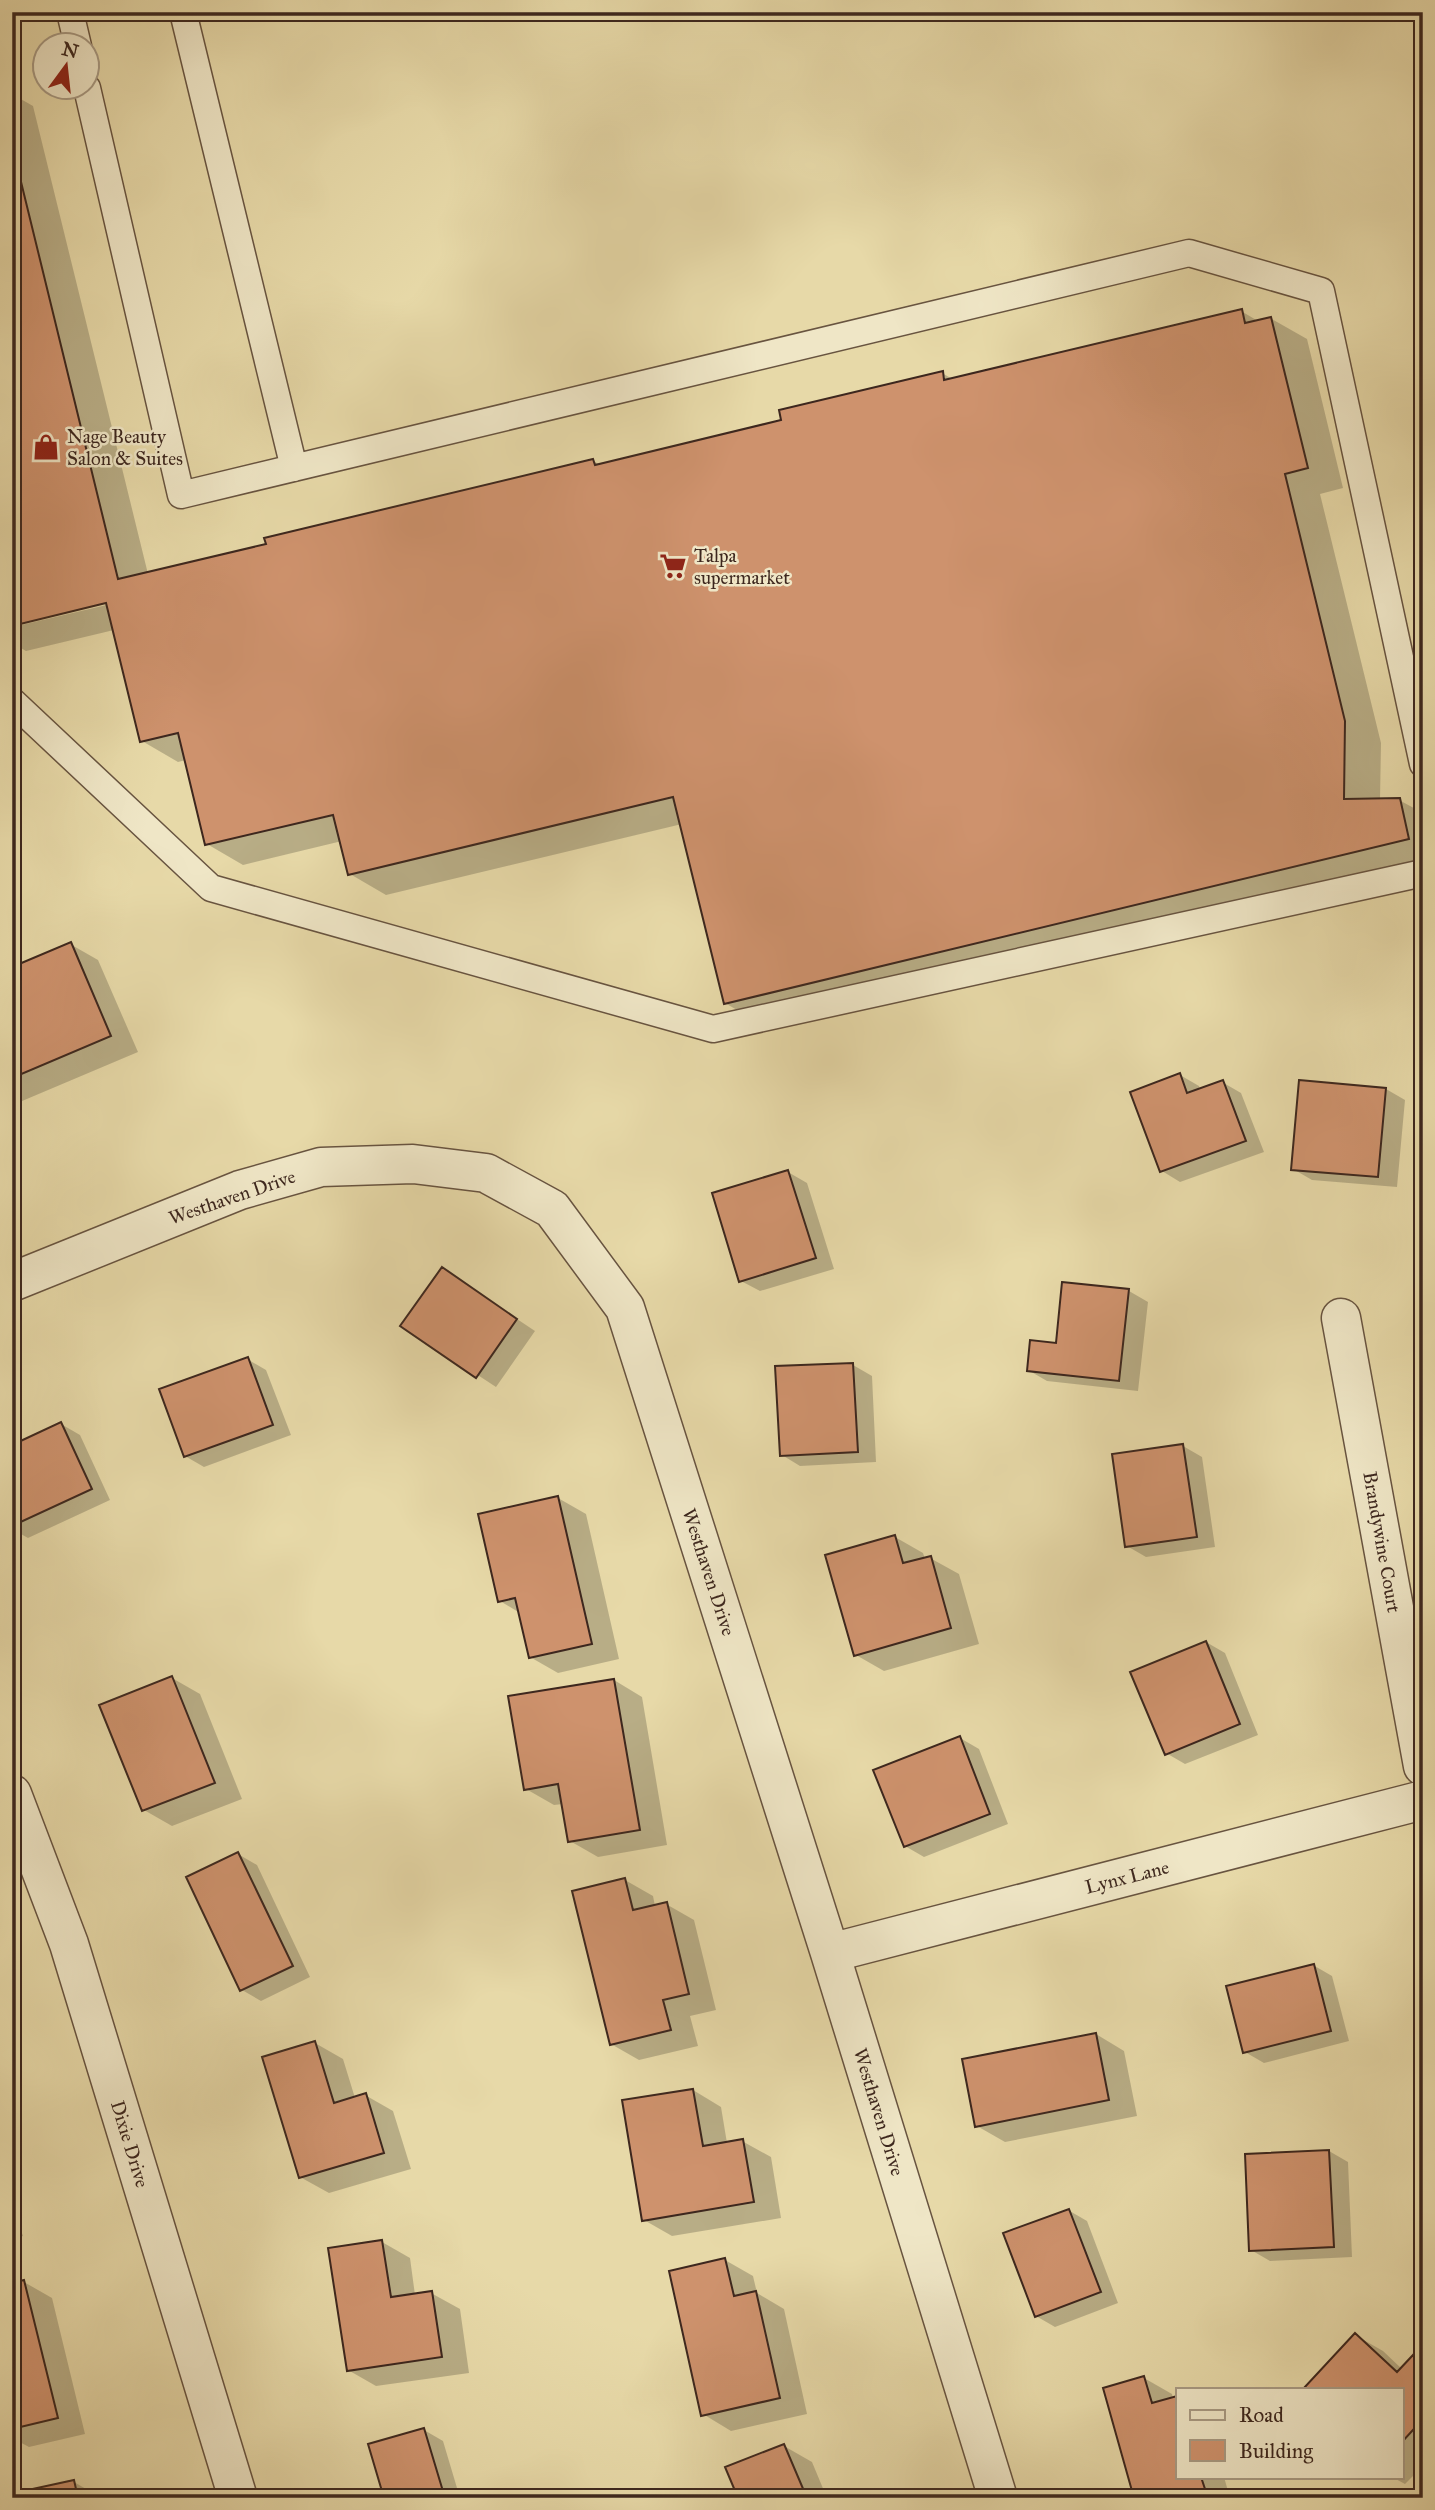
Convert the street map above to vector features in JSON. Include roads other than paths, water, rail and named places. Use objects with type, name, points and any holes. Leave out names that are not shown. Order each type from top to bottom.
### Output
[{"type":"street","name":"Westhaven Drive","points":[[12,1282],[240,1190],[321,1167],[413,1164],[486,1173],[552,1209],[625,1308],[830,1953],[998,2498]]},
{"type":"street","name":"Brandywine Court","points":[[1341,1318],[1423,1766]]},
{"type":"street","name":"Dixie Drive","points":[[12,1794],[69,1944],[238,2498]]},
{"type":"street","name":"Lynx Lane","points":[[830,1953],[1423,1800]]},
{"type":"lane","points":[[70,12],[75,32]]},
{"type":"lane","points":[[183,12],[294,468]]},
{"type":"lane","points":[[91,102],[181,495],[1189,253],[1321,291],[1423,764]]},
{"type":"lane","points":[[12,701],[211,888],[713,1029],[1423,873]]},
{"type":"place","name":"Nage Beauty Salon & Suites","points":[[46,447]]},
{"type":"place","name":"Talpa supermarket","points":[[673,566]]}]
